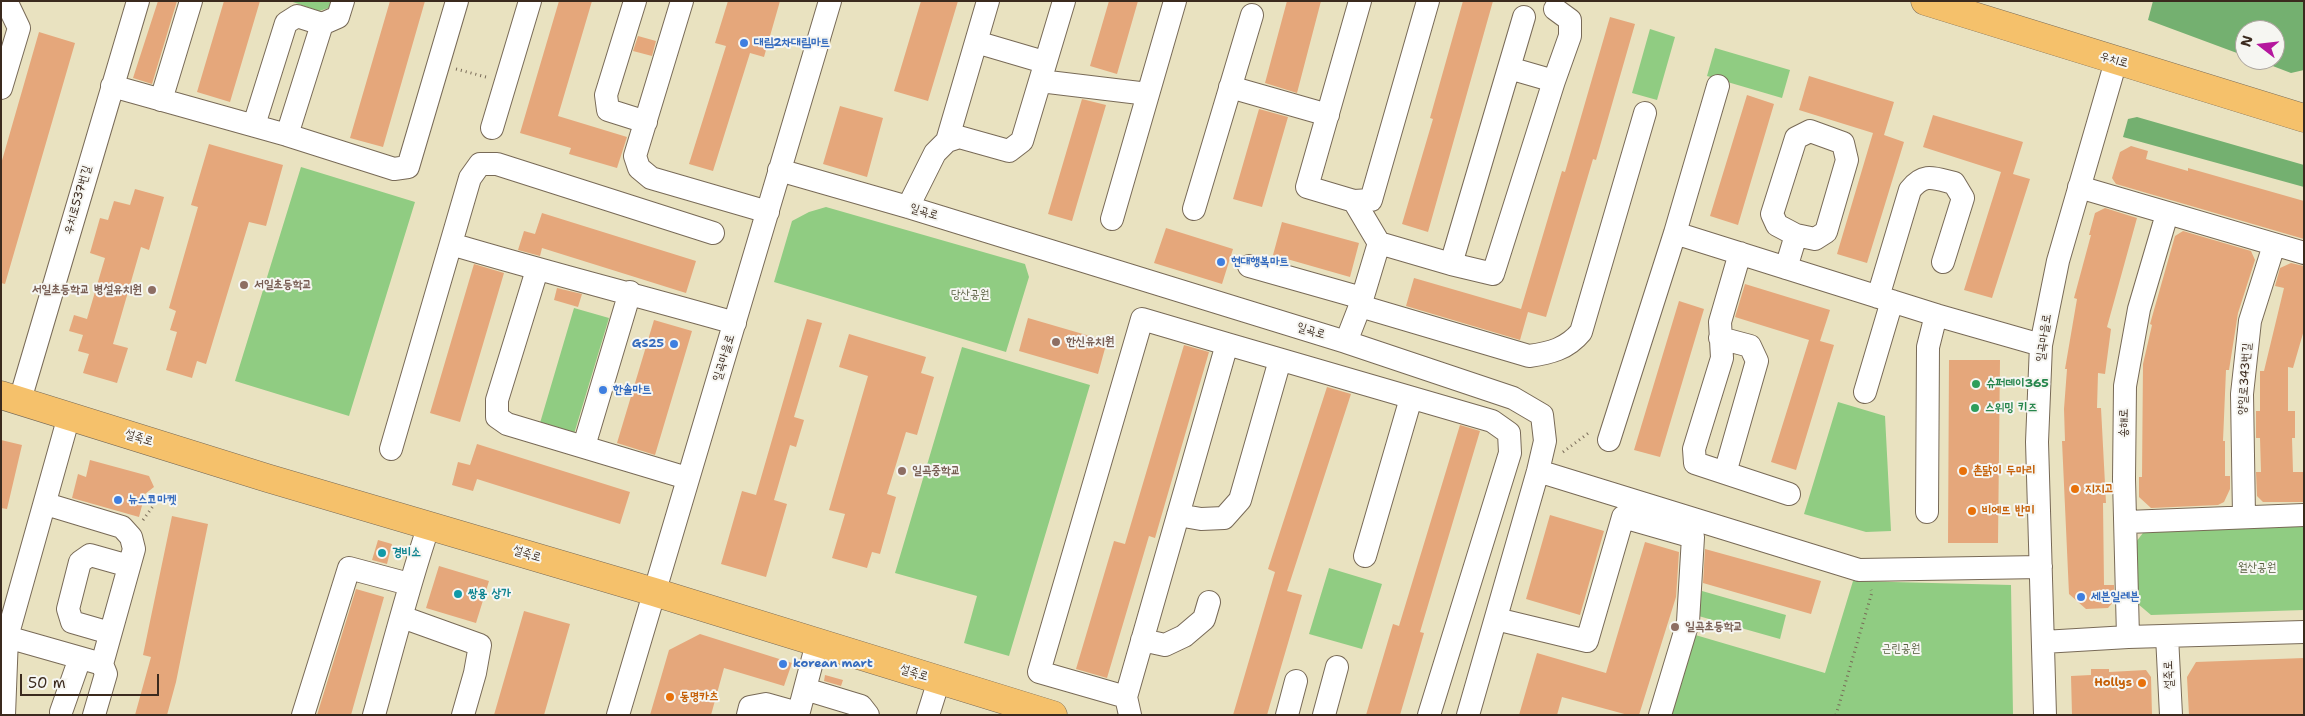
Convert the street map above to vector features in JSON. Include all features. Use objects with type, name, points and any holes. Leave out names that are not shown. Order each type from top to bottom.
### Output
[{"type":"main road","name":"우치로","points":[[1926,1],[2304,118]]},
{"type":"main road","name":"설죽로","points":[[11,397],[267,478],[429,524],[1053,715]]},
{"type":"street","name":"우치로537번길","points":[[11,397],[138,1]]},
{"type":"street","points":[[162,100],[191,1]]},
{"type":"street","points":[[254,125],[286,23],[298,16],[322,24],[338,17],[343,1]]},
{"type":"street","points":[[112,86],[254,125],[394,169],[408,167],[457,1]]},
{"type":"street","points":[[492,128],[530,1]]},
{"type":"street","points":[[635,1],[606,95],[608,110],[646,122]]},
{"type":"street","points":[[682,1],[635,156],[639,168],[651,178],[768,212]]},
{"type":"street","name":"일곡마을로","points":[[618,715],[830,1]]},
{"type":"street","points":[[947,141],[988,1]]},
{"type":"street","points":[[908,207],[935,153],[947,141],[960,137],[1009,151],[1022,141],[1064,1]]},
{"type":"street","points":[[1112,219],[1175,1]]},
{"type":"street","points":[[1360,1],[1307,188],[1354,201],[1371,200],[1428,1]]},
{"type":"street","points":[[1,5],[8,7],[19,28],[1,88]]},
{"type":"street","points":[[1354,201],[1379,243],[1493,274],[1570,36],[1570,20],[1555,9]]},
{"type":"street","points":[[1194,209],[1252,15]]},
{"type":"street","points":[[1451,264],[1524,17]]},
{"type":"street","points":[[287,135],[322,24]]},
{"type":"street","points":[[976,42],[1042,72],[1148,94]]},
{"type":"street","name":"일곡마을로","points":[[2045,715],[2037,442],[2040,345],[2058,261],[2116,61]]},
{"type":"street","points":[[1508,68],[1554,81]]},
{"type":"street","points":[[1609,440],[1675,233],[1718,86]]},
{"type":"street","points":[[1230,87],[1328,115]]},
{"type":"street","points":[[1250,266],[1529,356],[1551,353],[1572,342],[1581,332],[1645,114]]},
{"type":"street","points":[[1810,131],[1843,143],[1847,160],[1826,232],[1815,239],[1796,235],[1777,226],[1772,214],[1796,138],[1810,131]]},
{"type":"street","points":[[391,449],[470,178],[480,164],[497,164],[713,233]]},
{"type":"street","name":"일곡로","points":[[779,170],[908,207],[1346,342],[1513,398],[1542,415],[1545,441],[1538,471],[1468,715]]},
{"type":"street","points":[[1865,392],[1910,190],[1917,182],[1929,176],[1954,183],[1963,198],[1943,262]]},
{"type":"street","points":[[2079,187],[2304,253]]},
{"type":"street","name":"송해로","points":[[2128,637],[2127,522],[2124,479],[2125,386],[2139,309],[2166,214]]},
{"type":"street","points":[[1675,233],[1936,315],[2040,345]]},
{"type":"street","points":[[1786,268],[1796,235]]},
{"type":"street","points":[[1346,342],[1361,302],[1379,243]]},
{"type":"street","points":[[451,244],[537,270],[630,292],[735,323]]},
{"type":"street","name":"양일로343번길","points":[[2244,516],[2242,394],[2248,339],[2250,321],[2274,245]]},
{"type":"street","points":[[1740,253],[1720,322],[1722,358],[1694,449],[1695,463],[1789,494]]},
{"type":"street","points":[[537,270],[496,400],[497,417],[507,424],[687,478]]},
{"type":"street","points":[[584,446],[630,292]]},
{"type":"street","points":[[1927,512],[1928,347],[1936,315]]},
{"type":"street","points":[[1227,344],[1142,640],[1128,706],[1039,672],[1142,319],[1227,344],[1280,360],[1492,422],[1509,433],[1510,453],[1429,715]]},
{"type":"street","points":[[1720,338],[1750,346],[1757,361],[1725,472]]},
{"type":"street","points":[[1178,515],[1201,519],[1224,518],[1240,500],[1280,360]]},
{"type":"street","points":[[1365,556],[1410,398]]},
{"type":"street","points":[[4,715],[2,681],[7,637],[46,504],[69,416]]},
{"type":"street","points":[[1538,471],[1859,570],[2041,567]]},
{"type":"street","points":[[46,504],[122,527],[131,537],[134,550],[102,664],[106,674],[94,715]]},
{"type":"street","points":[[2127,522],[2304,515]]},
{"type":"street","points":[[1496,618],[1587,641],[1623,517],[1693,537],[1688,622],[1660,715]]},
{"type":"street","points":[[374,715],[402,617],[408,584],[429,524]]},
{"type":"street","points":[[110,633],[72,622],[68,609],[80,562],[90,556],[129,566]]},
{"type":"street","points":[[303,715],[348,568],[408,584]]},
{"type":"street","points":[[1684,597],[1688,622]]},
{"type":"street","points":[[1142,640],[1165,645],[1184,636],[1204,619],[1209,602]]},
{"type":"street","points":[[402,617],[480,645],[475,673],[463,715]]},
{"type":"street","points":[[2043,642],[2128,637],[2304,632]]},
{"type":"street","name":"설죽로","points":[[2167,636],[2171,715]]},
{"type":"street","points":[[7,637],[102,664]]},
{"type":"street","points":[[748,715],[750,708],[766,704],[798,714],[818,642]]},
{"type":"street","points":[[62,712],[80,658]]},
{"type":"street","points":[[1324,715],[1337,667]]},
{"type":"street","points":[[928,715],[939,680]]},
{"type":"street","points":[[1287,715],[1296,681]]},
{"type":"street","points":[[805,689],[861,706],[868,715]]},
{"type":"path","points":[[439,64],[506,83]]},
{"type":"path","points":[[1538,471],[1618,410]]},
{"type":"path","points":[[131,537],[161,494]]},
{"type":"path","points":[[1836,715],[1872,592],[1859,570]]},
{"type":"green space","points":[[290,1],[334,1],[332,7],[319,11]]},
{"type":"green space","points":[[2153,1],[2304,1],[2304,70],[2291,73],[2283,70],[2285,70],[2285,20],[2235,20],[2235,52],[2148,20]]},
{"type":"green space","points":[[1650,29],[1675,37],[1657,100],[1632,93]]},
{"type":"green space","points":[[1715,48],[1790,70],[1782,98],[1707,76]]},
{"type":"green space","points":[[2137,117],[2304,165],[2304,187],[2123,137],[2128,119]]},
{"type":"green space","points":[[301,167],[415,202],[349,416],[235,381]]},
{"type":"green space","name":"당산공원","points":[[826,207],[1025,264],[1029,277],[1006,352],[774,282],[792,221],[809,212]]},
{"type":"green space","points":[[574,308],[609,318],[574,434],[540,423]]},
{"type":"green space","points":[[962,347],[1090,385],[1009,656],[964,643],[977,596],[895,573]]},
{"type":"green space","points":[[1838,402],[1885,416],[1891,531],[1866,532],[1804,514]]},
{"type":"green space","name":"월산공원","points":[[2304,522],[2304,610],[2151,615],[2138,604],[2136,542],[2146,529]]},
{"type":"green space","points":[[1329,568],[1382,584],[1362,649],[1309,634]]},
{"type":"green space","name":"근린공원","points":[[1853,581],[2011,585],[2013,715],[1668,715],[1692,634],[1825,673]]},
{"type":"green space","points":[[1702,591],[1786,615],[1780,639],[1695,615]]},
{"type":"building","points":[[158,1],[177,1],[152,84],[133,78]]},
{"type":"building","points":[[224,1],[260,1],[230,102],[197,92]]},
{"type":"building","points":[[390,1],[425,1],[383,147],[350,138]]},
{"type":"building","points":[[559,1],[592,1],[558,116],[627,137],[617,168],[569,154],[571,148],[520,133]]},
{"type":"building","points":[[728,1],[780,1],[764,57],[750,53],[713,171],[689,164],[726,46],[715,43]]},
{"type":"building","points":[[921,1],[958,1],[928,101],[894,91]]},
{"type":"building","points":[[1109,1],[1138,1],[1117,74],[1090,66]]},
{"type":"building","points":[[1287,1],[1321,1],[1297,93],[1265,83]]},
{"type":"building","points":[[1463,1],[1493,1],[1428,232],[1402,224],[1433,119],[1430,118]]},
{"type":"building","points":[[1610,17],[1635,24],[1596,160],[1593,159],[1546,317],[1528,312],[1520,340],[1406,306],[1414,278],[1521,309],[1562,171],[1565,172]]},
{"type":"building","points":[[39,32],[75,43],[5,284],[1,283],[1,164]]},
{"type":"building","points":[[638,36],[656,41],[652,56],[633,51]]},
{"type":"building","points":[[1809,76],[1894,102],[1884,135],[1904,142],[1867,263],[1837,254],[1873,133],[1799,110]]},
{"type":"building","points":[[1747,95],[1774,104],[1738,225],[1710,216]]},
{"type":"building","points":[[1082,99],[1106,105],[1072,221],[1048,214]]},
{"type":"building","points":[[840,106],[883,118],[867,177],[823,164]]},
{"type":"building","points":[[1259,109],[1288,117],[1262,207],[1233,199]]},
{"type":"building","points":[[1933,115],[2023,142],[2013,174],[2030,179],[1992,298],[1964,290],[2001,172],[1923,147]]},
{"type":"building","points":[[209,144],[283,165],[266,226],[249,222],[206,364],[197,361],[192,378],[166,370],[177,332],[170,330],[176,311],[169,308],[198,207],[191,205]]},
{"type":"building","points":[[2131,146],[2148,151],[2146,159],[2188,171],[2188,168],[2304,201],[2304,239],[2116,184],[2112,178],[2120,152]]},
{"type":"building","points":[[135,189],[164,197],[149,250],[141,247],[113,344],[128,348],[117,383],[83,373],[89,354],[78,351],[83,335],[69,331],[74,315],[87,319],[105,258],[90,253],[100,218],[108,220],[114,201],[130,205]]},
{"type":"building","points":[[2105,208],[2137,218],[2107,327],[2111,329],[2105,374],[2098,373],[2097,408],[2101,408],[2106,503],[2103,503],[2104,585],[2114,585],[2114,601],[2108,608],[2086,609],[2069,594],[2062,441],[2065,441],[2064,409],[2067,369],[2065,369],[2077,299],[2074,298],[2091,235],[2089,235],[2095,213]]},
{"type":"building","points":[[542,213],[696,261],[686,293],[542,248],[540,256],[518,250],[524,231],[535,234]]},
{"type":"building","points":[[1282,222],[1359,243],[1350,277],[1273,255]]},
{"type":"building","points":[[1166,228],[1233,249],[1222,284],[1154,263]]},
{"type":"building","points":[[2183,231],[2251,251],[2255,260],[2238,313],[2229,370],[2226,370],[2223,441],[2225,441],[2225,476],[2230,476],[2230,489],[2224,502],[2218,505],[2151,508],[2139,497],[2139,477],[2142,477],[2143,364],[2152,325],[2150,324],[2175,236]]},
{"type":"building","points":[[2291,263],[2304,266],[2304,330],[2293,368],[2288,367],[2288,411],[2295,411],[2295,438],[2292,438],[2293,472],[2304,472],[2304,502],[2263,502],[2257,496],[2256,472],[2261,472],[2260,438],[2256,438],[2256,411],[2260,411],[2260,371],[2264,371],[2284,288],[2275,286],[2280,268]]},
{"type":"building","points":[[474,264],[504,273],[460,422],[430,413]]},
{"type":"building","points":[[1745,284],[1830,310],[1820,341],[1834,345],[1796,470],[1771,462],[1809,340],[1735,317]]},
{"type":"building","points":[[557,288],[582,294],[578,307],[554,300]]},
{"type":"building","points":[[1679,301],[1704,309],[1660,457],[1634,450]]},
{"type":"building","points":[[1028,318],[1107,341],[1098,374],[1019,351]]},
{"type":"building","points":[[807,319],[822,323],[794,417],[804,420],[796,447],[790,445],[774,500],[787,504],[766,577],[721,564],[742,491],[756,495]]},
{"type":"building","points":[[654,320],[692,331],[655,455],[617,443]]},
{"type":"building","points":[[849,334],[926,357],[921,373],[934,377],[917,435],[906,432],[887,494],[896,497],[880,554],[872,552],[867,568],[832,558],[845,514],[829,510],[868,376],[839,367]]},
{"type":"building","points":[[1184,345],[1209,352],[1155,538],[1149,536],[1107,678],[1076,669],[1114,541],[1125,544]]},
{"type":"building","points":[[1949,360],[2000,360],[1998,543],[1948,543]]},
{"type":"building","points":[[1327,387],[1351,394],[1287,591],[1302,595],[1267,715],[1233,715],[1275,572],[1268,569]]},
{"type":"building","points":[[1460,425],[1480,431],[1420,632],[1424,633],[1400,715],[1366,715],[1393,624],[1399,626]]},
{"type":"building","points":[[1,440],[22,445],[7,509],[1,508]]},
{"type":"building","points":[[477,444],[630,492],[620,524],[477,479],[473,491],[452,485],[458,462],[470,465]]},
{"type":"building","points":[[90,460],[149,476],[154,487],[145,494],[139,517],[72,498],[78,474],[86,477]]},
{"type":"building","points":[[1550,515],[1604,531],[1580,615],[1526,599]]},
{"type":"building","points":[[172,516],[208,524],[176,682],[167,715],[135,715],[151,657],[143,655]]},
{"type":"building","name":"경비소","points":[[378,540],[392,544],[387,564],[372,560]]},
{"type":"building","points":[[1645,542],[1679,552],[1676,597],[1639,715],[1628,715],[1562,697],[1557,715],[1519,715],[1537,653],[1606,673]]},
{"type":"building","points":[[1705,549],[1821,581],[1811,614],[1703,583]]},
{"type":"building","name":"쌍용 상가","points":[[439,566],[489,581],[476,623],[426,608]]},
{"type":"building","points":[[356,589],[384,597],[351,715],[317,715]]},
{"type":"building","points":[[524,611],[570,624],[544,715],[494,715]]},
{"type":"building","points":[[700,634],[792,663],[784,686],[724,668],[711,715],[650,715],[669,650]]},
{"type":"building","points":[[2304,658],[2304,715],[2189,715],[2187,677],[2196,662]]},
{"type":"building","points":[[2091,669],[2109,669],[2109,672],[2146,670],[2151,677],[2152,715],[2072,715],[2071,676],[2091,675]]},
{"type":"building","points":[[825,675],[843,680],[841,686],[824,681]]},
{"type":"place","name":"대림2차대림마트","points":[[744,43]]},
{"type":"place","name":"현대행복마트","points":[[1221,262]]},
{"type":"place","name":"서일초등학교","points":[[244,285]]},
{"type":"place","name":"서일초등학교 병설유치원","points":[[152,290]]},
{"type":"place","name":"한신유치원","points":[[1056,342]]},
{"type":"place","name":"GS25","points":[[674,344]]},
{"type":"place","name":"슈퍼데이365","points":[[1976,384]]},
{"type":"place","name":"한솔마트","points":[[603,390]]},
{"type":"place","name":"스위밍 키즈","points":[[1975,408]]},
{"type":"place","name":"일곡중학교","points":[[902,471]]},
{"type":"place","name":"촌닭이 두마리","points":[[1963,471]]},
{"type":"place","name":"지지고","points":[[2075,489]]},
{"type":"place","name":"뉴스코마켓","points":[[118,500]]},
{"type":"place","name":"비에뜨 반미","points":[[1972,511]]},
{"type":"place","name":"경비소","points":[[382,553]]},
{"type":"place","name":"쌍용 상가","points":[[458,594]]},
{"type":"place","name":"세븐일레븐","points":[[2081,597]]},
{"type":"place","name":"일곡초등학교","points":[[1675,627]]},
{"type":"place","name":"korean mart","points":[[783,664]]},
{"type":"place","name":"Hollys","points":[[2142,683]]},
{"type":"place","name":"동명카츠","points":[[670,697]]}]
